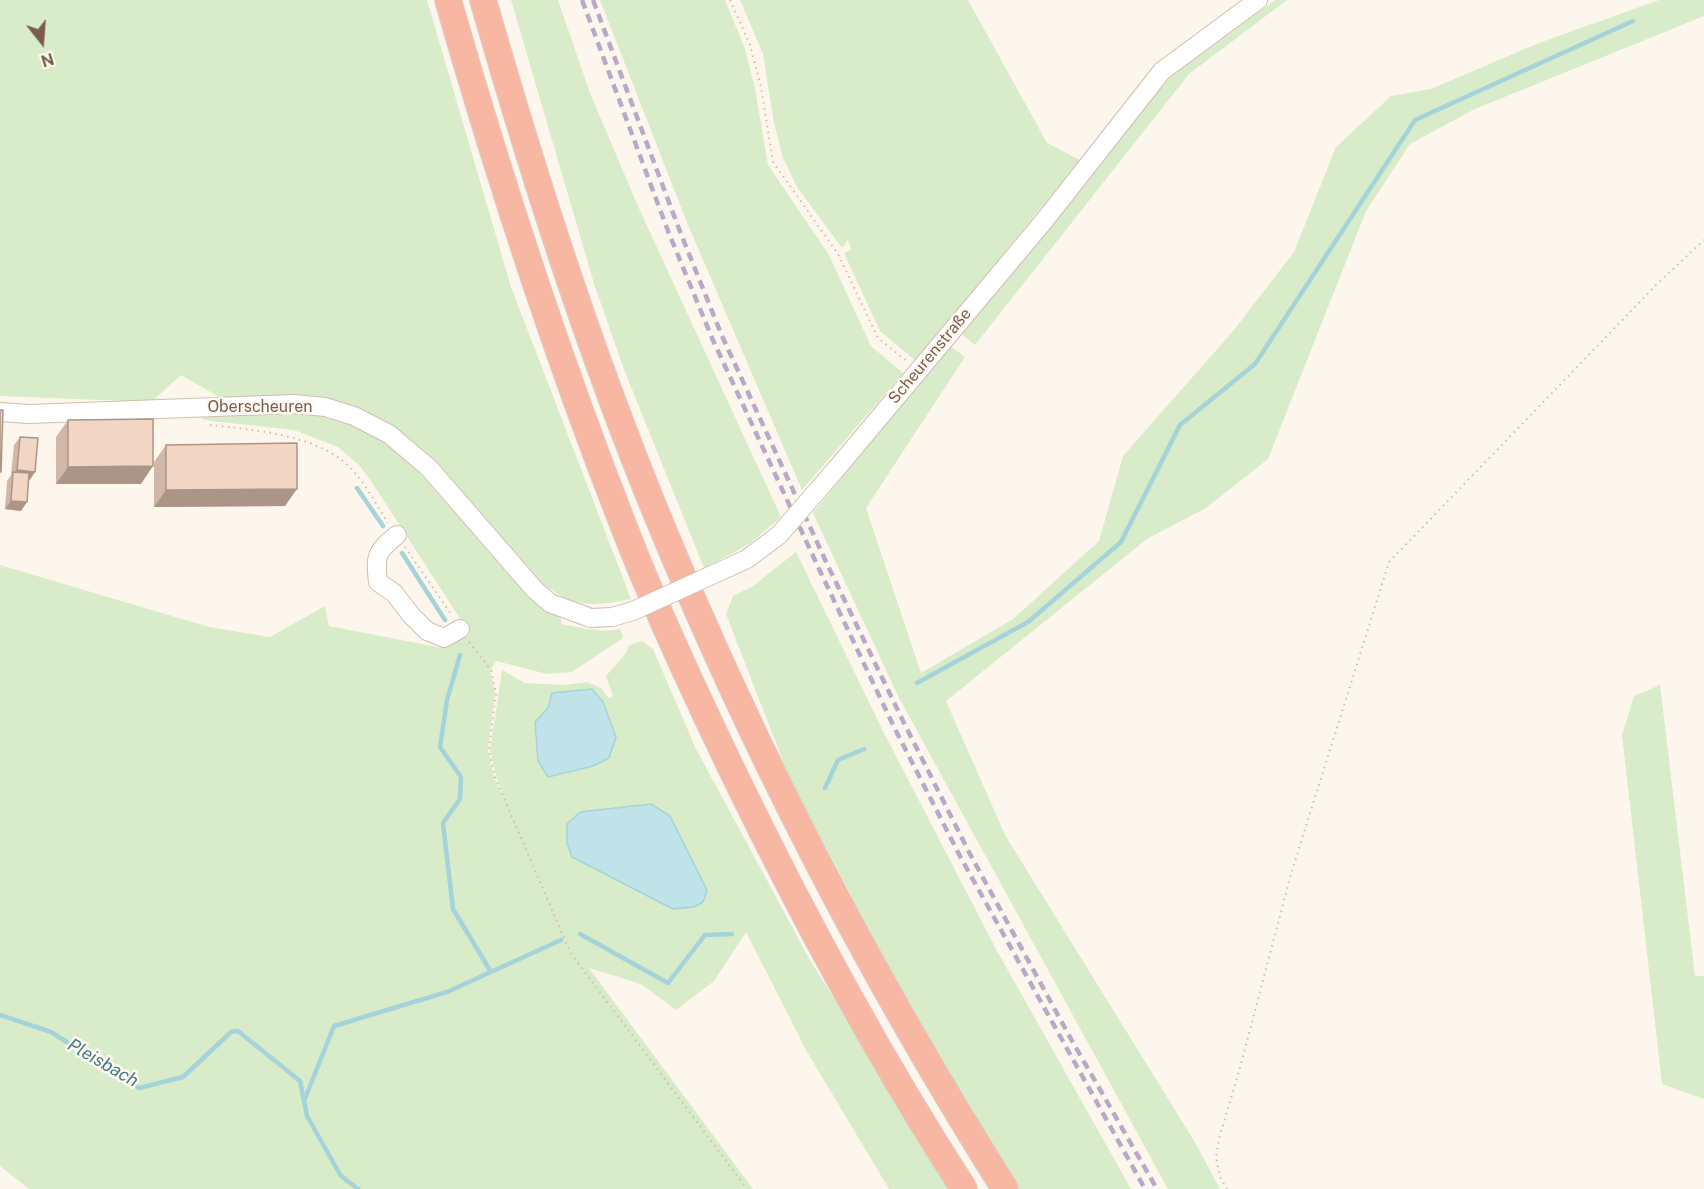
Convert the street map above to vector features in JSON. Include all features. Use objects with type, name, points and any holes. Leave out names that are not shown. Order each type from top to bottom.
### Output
[{"type":"highway","points":[[448,0],[523,248],[569,381],[649,586],[714,733],[816,935],[879,1048],[964,1189]]},
{"type":"highway","points":[[483,0],[552,227],[597,357],[656,514],[727,676],[847,919],[910,1031],[1005,1189]]},
{"type":"street","name":"Scheurenstraße","points":[[550,603],[591,618],[612,617],[633,611],[747,559],[779,535],[1044,221],[1162,71],[1258,0]]},
{"type":"street","name":"Oberscheuren","points":[[0,412],[28,414],[294,405],[325,407],[354,416],[389,434],[429,468],[535,590],[550,603]]},
{"type":"street","points":[[397,535],[381,548],[376,562],[378,582],[394,593],[411,615],[428,631],[444,638],[460,629]]},
{"type":"path","points":[[730,0],[750,45],[761,87],[773,162],[838,254],[878,338],[917,370]]},
{"type":"path","points":[[1227,1189],[1220,1177],[1216,1157],[1219,1139],[1291,874],[1389,562],[1650,292],[1704,240]]},
{"type":"path","points":[[205,424],[259,431],[298,440],[336,455],[355,472],[460,629],[491,670],[496,693],[489,750],[495,777],[570,952],[747,1189]]},
{"type":"green space","points":[[0,0],[427,0],[511,287],[631,599],[589,604],[568,599],[545,586],[533,576],[431,459],[409,438],[360,408],[335,400],[219,397],[181,375],[151,402],[0,396]]},
{"type":"green space","points":[[511,0],[558,0],[590,93],[637,204],[781,517],[748,545],[704,568],[625,372],[595,287]]},
{"type":"green space","points":[[600,0],[725,0],[744,46],[755,88],[768,165],[829,255],[871,346],[903,373],[802,490],[688,225]]},
{"type":"green space","points":[[740,0],[968,0],[1047,143],[1080,160],[916,361],[880,331],[844,253],[851,249],[848,240],[842,248],[797,187],[783,158],[774,123],[763,54]]},
{"type":"green space","points":[[1275,0],[1287,0],[1189,74],[975,345],[959,332],[1170,77]]},
{"type":"green space","points":[[1659,0],[1704,0],[1704,16],[1475,109],[1410,144],[1366,211],[1268,459],[1206,508],[1147,539],[946,701],[1005,835],[1196,1144],[1220,1189],[1168,1189],[898,696],[813,513],[949,345],[965,357],[866,508],[921,673],[1013,619],[1099,541],[1123,456],[1234,330],[1294,252],[1336,147],[1391,96],[1431,89],[1539,43]]},
{"type":"green space","points":[[286,412],[335,420],[364,431],[392,447],[406,457],[528,595],[541,607],[561,619],[561,624],[598,630],[620,629],[623,638],[572,672],[547,674],[496,661],[490,671],[495,693],[488,750],[494,777],[504,798],[490,750],[502,670],[525,683],[564,685],[588,682],[601,688],[609,698],[613,696],[606,676],[626,653],[629,645],[642,641],[653,649],[696,749],[810,960],[951,1189],[889,1189],[807,1052],[746,932],[714,981],[676,1010],[641,984],[589,968],[753,1189],[29,1189],[0,1166],[0,565],[209,627],[270,637],[325,606],[329,626],[442,648],[470,634],[373,484],[359,465],[338,447],[294,430],[211,421],[202,419],[201,414]]},
{"type":"green space","points":[[796,552],[884,733],[996,949],[1131,1189],[1016,1189],[904,996],[789,777],[726,614],[733,596],[753,586]]},
{"type":"green space","points":[[1660,685],[1695,976],[1704,976],[1704,1099],[1662,1084],[1622,735],[1634,696]]},
{"type":"water","points":[[592,689],[603,702],[616,737],[609,758],[593,766],[548,777],[538,761],[535,722],[548,708],[552,693]]},
{"type":"water","points":[[651,804],[670,816],[707,890],[703,902],[694,907],[673,909],[572,857],[567,843],[567,824],[580,812]]},
{"type":"building","points":[[0,410],[3,410],[1,472],[0,472]]},
{"type":"building","points":[[153,419],[153,466],[68,467],[68,420]]},
{"type":"building","points":[[20,437],[38,438],[35,472],[17,470]]},
{"type":"building","points":[[297,443],[297,489],[166,490],[166,445]]},
{"type":"building","points":[[13,472],[29,473],[27,502],[11,501]]},
{"type":"waterway","points":[[917,683],[1028,622],[1121,542],[1180,425],[1255,364],[1415,120],[1633,21]]},
{"type":"waterway","points":[[357,488],[383,526]]},
{"type":"waterway","points":[[402,553],[445,620]]},
{"type":"waterway","points":[[460,655],[447,700],[440,747],[461,777],[460,799],[443,823],[453,909],[491,972]]},
{"type":"waterway","points":[[825,788],[838,760],[864,749]]},
{"type":"waterway","points":[[580,934],[668,983],[705,935],[732,934]]},
{"type":"waterway","points":[[304,1101],[334,1026],[447,992],[561,940]]},
{"type":"waterway","name":"Pleisbach","points":[[0,1015],[51,1032],[139,1088],[183,1077],[231,1032],[238,1031],[300,1081],[307,1116],[341,1176],[358,1189]]},
{"type":"railway","points":[[582,0],[668,231],[712,338],[820,571],[894,727],[961,858],[1145,1189]]},
{"type":"railway","points":[[593,0],[722,336],[828,566],[970,854],[1071,1039],[1157,1189]]}]
